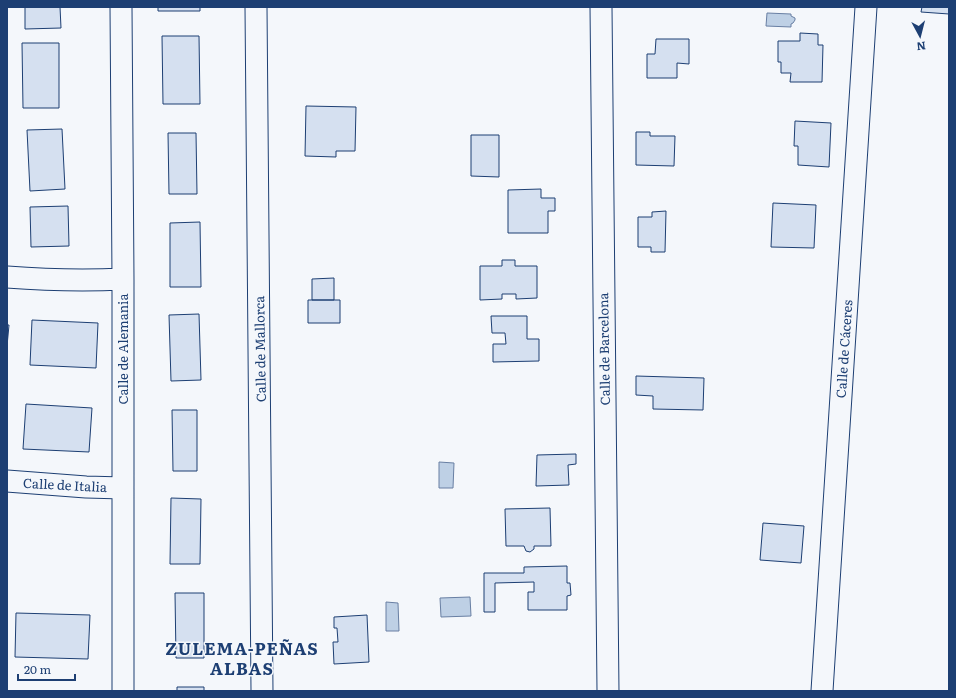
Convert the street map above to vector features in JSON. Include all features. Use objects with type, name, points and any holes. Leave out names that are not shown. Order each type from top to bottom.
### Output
[{"type":"street","name":"Calle de Alemania","points":[[120,7],[123,279],[123,691]]},
{"type":"street","name":"Calle de Mallorca","points":[[256,7],[262,691]]},
{"type":"street","name":"Calle de Barcelona","points":[[601,7],[608,691]]},
{"type":"street","name":"Calle de Cáceres","points":[[822,691],[866,7]]},
{"type":"street","points":[[7,277],[42,280],[123,279]]},
{"type":"street","name":"Calle de Italia","points":[[7,481],[86,487],[123,488]]},
{"type":"water","points":[[767,13],[791,14],[795,20],[791,24],[791,27],[766,26]]},
{"type":"water","points":[[439,462],[454,463],[453,488],[439,488]]},
{"type":"water","points":[[470,597],[471,616],[441,617],[440,598]]},
{"type":"water","points":[[386,602],[398,603],[399,631],[386,631]]},
{"type":"building","points":[[25,7],[60,7],[61,28],[25,29]]},
{"type":"building","points":[[158,7],[200,7],[200,11],[158,11]]},
{"type":"building","points":[[922,7],[949,7],[949,14],[921,12]]},
{"type":"building","points":[[800,33],[818,34],[818,45],[823,45],[822,82],[790,82],[791,73],[781,73],[781,62],[778,62],[778,41],[800,41]]},
{"type":"building","points":[[162,36],[199,36],[200,104],[163,104]]},
{"type":"building","points":[[656,39],[689,39],[689,64],[677,63],[677,78],[647,78],[647,54],[655,54]]},
{"type":"building","points":[[22,43],[59,43],[59,108],[23,108]]},
{"type":"building","points":[[306,106],[356,107],[355,151],[336,151],[336,157],[305,156]]},
{"type":"building","points":[[795,121],[831,123],[829,167],[798,165],[798,146],[794,146]]},
{"type":"building","points":[[62,129],[65,189],[30,191],[27,130]]},
{"type":"building","points":[[636,132],[650,132],[650,136],[675,136],[674,166],[636,165]]},
{"type":"building","points":[[168,133],[196,133],[197,194],[169,194]]},
{"type":"building","points":[[471,135],[499,135],[499,177],[471,176]]},
{"type":"building","points":[[541,189],[541,198],[555,198],[555,211],[548,211],[548,233],[508,233],[508,190]]},
{"type":"building","points":[[773,203],[816,205],[814,248],[771,247]]},
{"type":"building","points":[[68,206],[69,246],[31,247],[30,207]]},
{"type":"building","points":[[666,211],[665,252],[651,252],[651,247],[638,247],[638,217],[652,217],[652,212]]},
{"type":"building","points":[[200,222],[201,287],[170,287],[170,223]]},
{"type":"building","points":[[502,260],[515,260],[515,266],[537,266],[537,298],[516,299],[516,294],[502,294],[502,299],[480,300],[480,266],[502,266]]},
{"type":"building","points":[[334,278],[334,300],[312,300],[312,279]]},
{"type":"building","points":[[308,300],[340,300],[340,323],[308,323]]},
{"type":"building","points":[[199,314],[201,380],[171,381],[169,315]]},
{"type":"building","points":[[491,316],[527,316],[527,339],[539,339],[539,361],[493,362],[493,344],[506,344],[505,333],[492,333]]},
{"type":"building","points":[[32,320],[98,323],[96,368],[30,365]]},
{"type":"building","points":[[7,325],[9,325],[7,346]]},
{"type":"building","points":[[636,376],[704,378],[703,410],[653,409],[653,396],[636,395]]},
{"type":"building","points":[[26,404],[92,408],[89,452],[23,449]]},
{"type":"building","points":[[172,410],[197,410],[197,471],[173,471]]},
{"type":"building","points":[[576,454],[576,464],[568,465],[569,485],[536,486],[537,455]]},
{"type":"building","points":[[171,498],[201,499],[200,564],[170,564]]},
{"type":"building","points":[[550,508],[551,546],[534,546],[534,549],[530,552],[526,551],[524,546],[506,546],[505,509]]},
{"type":"building","points":[[763,523],[804,526],[801,563],[760,560]]},
{"type":"building","points":[[567,566],[567,583],[570,583],[571,595],[567,596],[567,610],[528,610],[528,592],[534,592],[534,582],[495,583],[495,612],[484,612],[484,573],[524,573],[524,567]]},
{"type":"building","points":[[175,593],[204,593],[204,658],[176,658]]},
{"type":"building","points":[[16,613],[90,615],[88,659],[15,657]]},
{"type":"building","points":[[367,615],[369,662],[334,664],[333,642],[338,642],[337,628],[334,628],[334,617]]},
{"type":"building","points":[[177,687],[204,687],[204,691],[177,691]]},
{"type":"district","name":"ZULEMA-PEÑAS ALBAS","points":[[242,659]]}]
